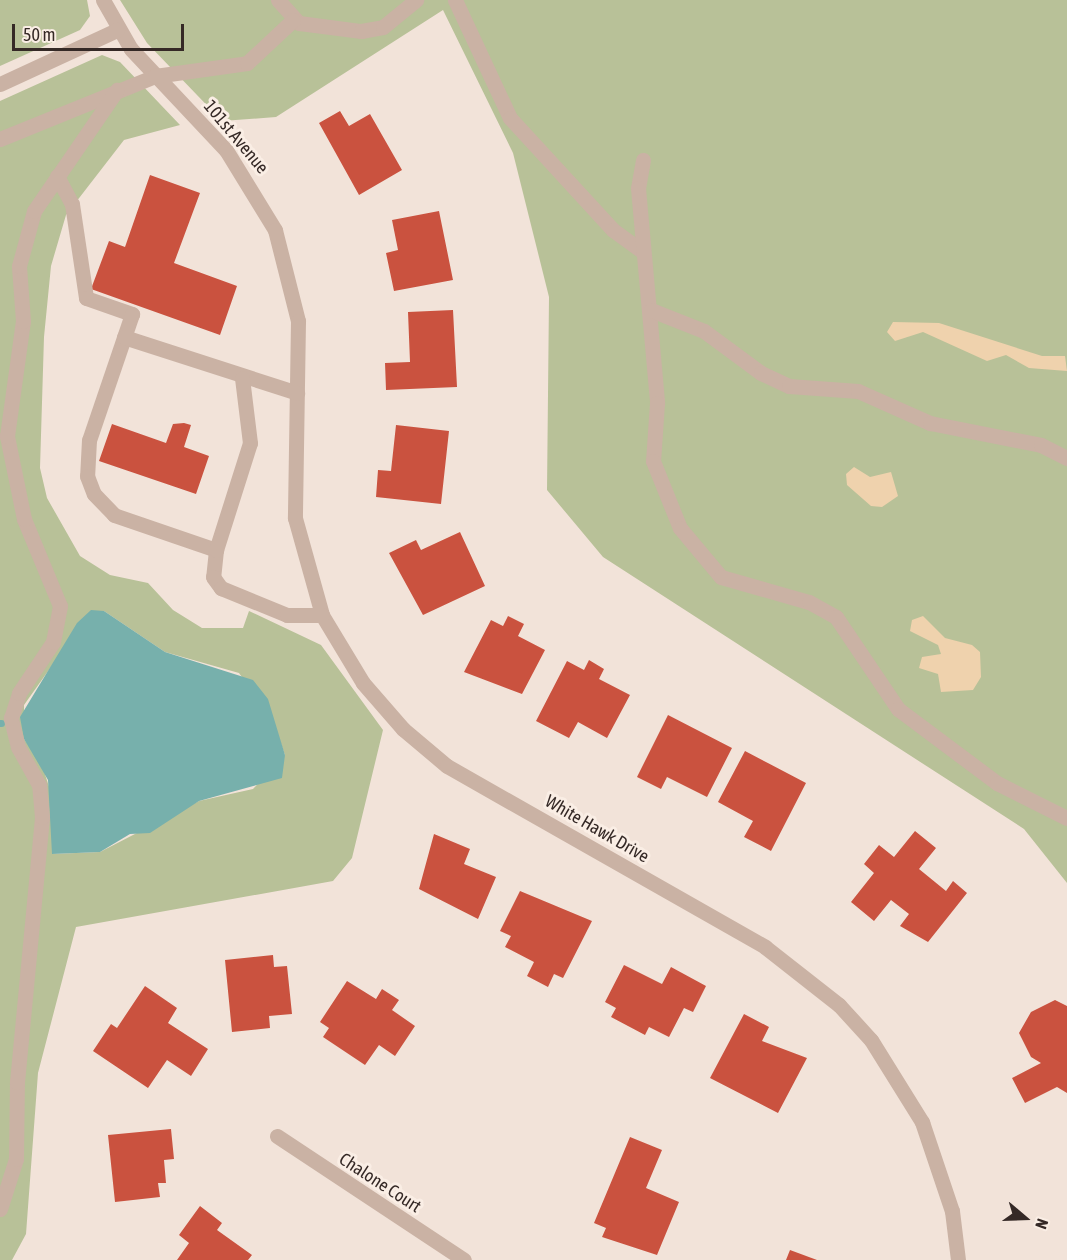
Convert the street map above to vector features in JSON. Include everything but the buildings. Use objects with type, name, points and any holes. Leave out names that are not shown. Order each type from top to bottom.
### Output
[{"type":"street","name":"101st Avenue","points":[[103,0],[117,30],[155,76],[226,150],[275,230],[298,321],[297,393]]},
{"type":"street","points":[[278,0],[293,20],[307,26],[375,30],[416,0]]},
{"type":"street","points":[[455,0],[510,118],[613,230],[642,251]]},
{"type":"street","points":[[0,139],[155,76],[247,63],[293,20]]},
{"type":"street","points":[[0,84],[117,30]]},
{"type":"street","points":[[0,1209],[9,1194],[16,1159],[16,1082],[42,817],[39,785],[18,747],[11,718],[19,693],[53,642],[60,606],[24,519],[6,418],[23,321],[23,244],[57,176],[117,90]]},
{"type":"street","points":[[643,160],[638,188],[642,251],[651,310],[657,403],[653,461],[672,513],[693,548],[735,584],[793,597],[836,617],[898,709],[998,783],[1067,818]]},
{"type":"street","points":[[57,176],[72,204],[86,298],[132,314],[86,458],[94,494],[114,515],[216,550]]},
{"type":"street","points":[[651,310],[704,331],[761,373],[789,386],[858,391],[930,423],[1041,445],[1067,458]]},
{"type":"street","points":[[124,337],[242,378],[297,393]]},
{"type":"street","points":[[242,378],[250,442],[216,550],[213,577],[221,588],[286,615],[322,615]]},
{"type":"street","name":"White Hawk Drive","points":[[297,393],[295,518],[322,615],[371,694],[447,766],[752,939],[839,1005],[871,1040],[922,1122],[952,1211],[958,1260]]},
{"type":"street","name":"Chalone Court","points":[[277,1136],[464,1260]]},
{"type":"green space","points":[[0,0],[87,0],[90,16],[80,30],[0,66]]},
{"type":"green space","points":[[120,0],[1067,0],[1067,883],[1024,829],[603,557],[547,490],[549,297],[513,153],[443,10],[276,117],[222,121],[147,43]]},
{"type":"green space","points":[[102,55],[120,62],[180,125],[124,140],[66,215],[51,266],[44,337],[40,468],[47,498],[80,556],[110,575],[148,583],[173,610],[202,628],[243,628],[249,611],[321,645],[383,730],[352,858],[333,881],[76,927],[38,1073],[26,1234],[12,1260],[0,1260],[0,101]],"holes":[[[104,611],[165,652],[239,673],[272,719],[285,755],[253,789],[199,801],[100,852],[52,854],[52,796],[42,765],[24,739],[24,705],[68,643]]]},
{"type":"sand","points":[[893,322],[939,323],[1042,356],[1065,356],[1067,371],[1029,368],[1006,355],[987,361],[923,332],[895,341],[887,332]]},
{"type":"sand","points":[[854,467],[870,477],[891,472],[898,496],[882,507],[871,506],[847,485],[846,474]]},
{"type":"sand","points":[[923,616],[945,638],[972,645],[980,652],[981,677],[973,690],[941,692],[938,674],[919,668],[922,657],[941,654],[938,645],[910,631],[912,620]]},
{"type":"water","points":[[91,610],[104,611],[165,652],[253,680],[268,699],[285,755],[282,778],[199,801],[150,833],[130,834],[100,852],[52,854],[48,780],[24,739],[20,717],[77,623]]}]
